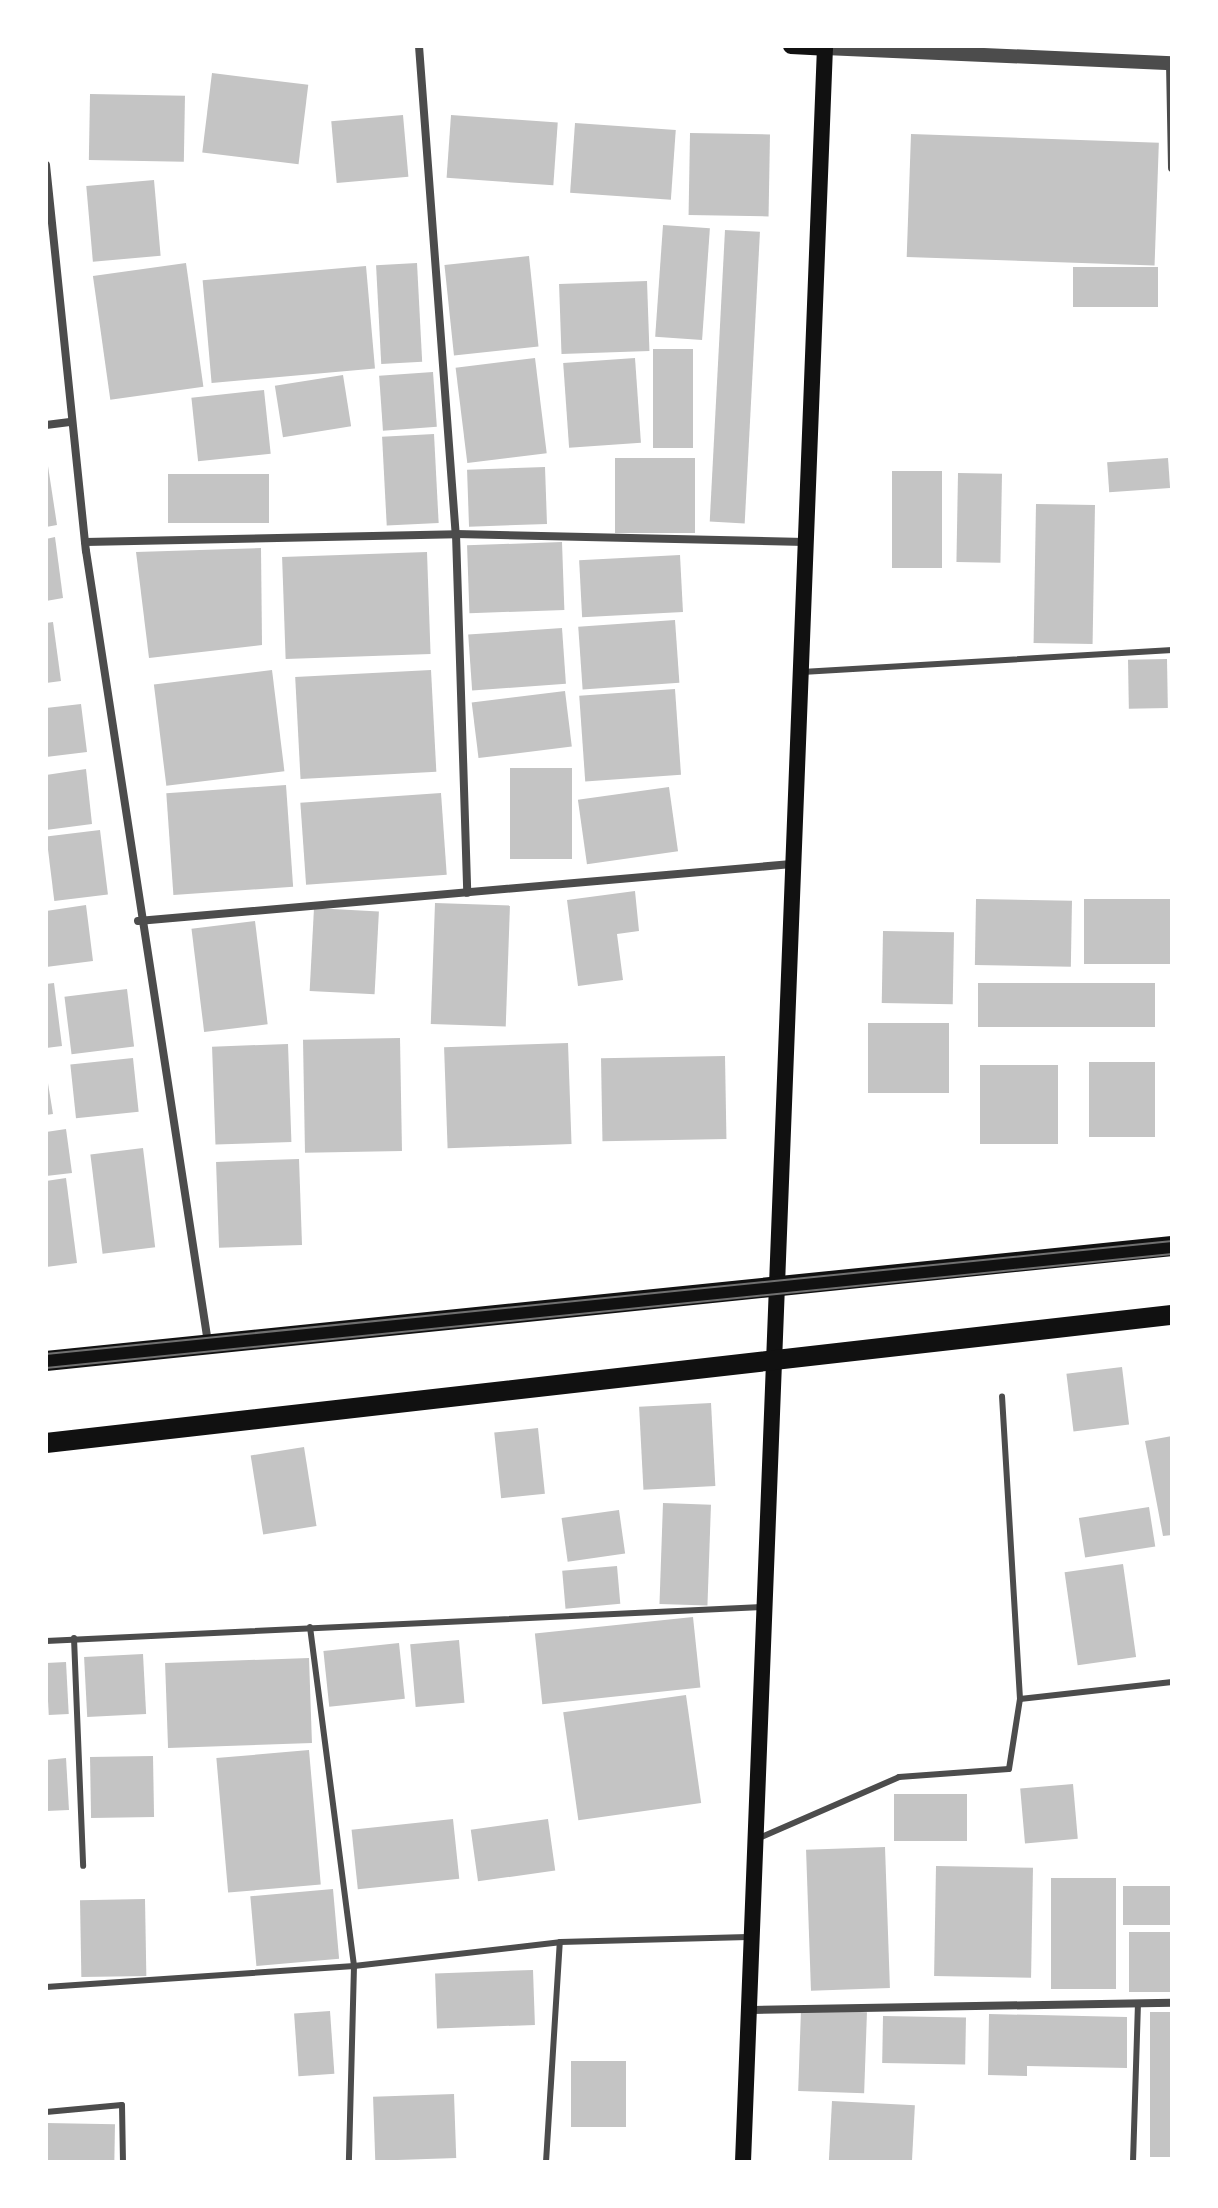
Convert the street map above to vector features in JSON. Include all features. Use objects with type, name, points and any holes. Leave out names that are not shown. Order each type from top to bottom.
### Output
[{"type":"main road","points":[[743,2162],[752,2010],[772,1358],[825,47],[791,46]]},
{"type":"main road","points":[[46,1361],[1172,1246]]},
{"type":"main road","points":[[46,1443],[772,1358],[1172,1315]]},
{"type":"street","points":[[419,46],[456,534],[467,893]]},
{"type":"street","points":[[825,47],[1171,63],[1172,168]]},
{"type":"street","points":[[46,165],[85,542],[138,921],[208,1344]]},
{"type":"street","points":[[46,425],[72,422]]},
{"type":"street","points":[[85,542],[456,534],[806,542]]},
{"type":"street","points":[[138,921],[792,864]]},
{"type":"street","points":[[752,2010],[1138,2007],[1172,2003]]},
{"type":"lane","points":[[802,672],[1172,650]]},
{"type":"lane","points":[[757,1839],[899,1777],[1009,1769],[1020,1699],[1002,1397]]},
{"type":"lane","points":[[46,1641],[764,1607]]},
{"type":"lane","points":[[310,1627],[354,1966],[349,2162]]},
{"type":"lane","points":[[74,1638],[83,1866]]},
{"type":"lane","points":[[1020,1699],[1172,1682]]},
{"type":"lane","points":[[46,1987],[354,1966],[560,1942],[752,1937]]},
{"type":"lane","points":[[546,2162],[560,1942]]},
{"type":"lane","points":[[1133,2162],[1138,2007]]},
{"type":"lane","points":[[46,2112],[122,2105],[123,2162]]},
{"type":"building","points":[[212,73],[308,85],[299,164],[202,152]]},
{"type":"building","points":[[90,94],[185,96],[184,162],[89,160]]},
{"type":"building","points":[[403,115],[408,177],[337,183],[331,121]]},
{"type":"building","points":[[451,115],[558,122],[553,185],[447,178]]},
{"type":"building","points":[[575,123],[676,130],[671,200],[570,193]]},
{"type":"building","points":[[690,133],[770,134],[769,216],[689,215]]},
{"type":"building","points":[[911,134],[1159,143],[1155,266],[907,257]]},
{"type":"building","points":[[154,180],[161,256],[93,262],[86,186]]},
{"type":"building","points":[[663,225],[710,228],[702,340],[655,337]]},
{"type":"building","points":[[725,230],[760,232],[745,523],[710,522]]},
{"type":"building","points":[[529,256],[539,347],[454,355],[444,265]]},
{"type":"building","points":[[186,263],[203,387],[110,400],[93,276]]},
{"type":"building","points":[[417,263],[422,362],[381,364],[376,265]]},
{"type":"building","points":[[366,266],[375,369],[212,383],[203,280]]},
{"type":"building","points":[[1073,267],[1158,267],[1158,307],[1073,307]]},
{"type":"building","points":[[647,281],[649,351],[561,354],[559,284]]},
{"type":"building","points":[[653,349],[693,349],[693,448],[653,448]]},
{"type":"building","points":[[535,358],[547,453],[467,463],[456,368]]},
{"type":"building","points":[[635,358],[641,443],[569,448],[563,363]]},
{"type":"building","points":[[433,372],[437,427],[383,431],[379,376]]},
{"type":"building","points":[[343,375],[351,426],[283,437],[275,386]]},
{"type":"building","points":[[264,390],[271,454],[198,461],[191,398]]},
{"type":"building","points":[[434,434],[439,523],[387,526],[382,437]]},
{"type":"building","points":[[46,453],[57,525],[46,527]]},
{"type":"building","points":[[615,458],[695,458],[695,533],[615,533]]},
{"type":"building","points":[[1168,458],[1170,488],[1109,492],[1107,462]]},
{"type":"building","points":[[545,467],[547,524],[469,527],[467,470]]},
{"type":"building","points":[[892,471],[942,471],[942,568],[892,568]]},
{"type":"building","points":[[958,473],[1002,474],[1000,563],[956,562]]},
{"type":"building","points":[[168,474],[269,474],[269,523],[168,523]]},
{"type":"building","points":[[1036,504],[1095,505],[1093,644],[1034,643]]},
{"type":"building","points":[[55,537],[63,598],[46,601],[46,539]]},
{"type":"building","points":[[562,542],[564,610],[469,613],[467,545]]},
{"type":"building","points":[[261,548],[262,645],[149,658],[136,552]]},
{"type":"building","points":[[427,552],[431,654],[286,659],[282,557]]},
{"type":"building","points":[[680,555],[683,612],[582,617],[579,560]]},
{"type":"building","points":[[675,620],[679,683],[583,690],[578,627]]},
{"type":"building","points":[[53,622],[61,681],[46,683],[46,623]]},
{"type":"building","points":[[562,628],[566,684],[472,690],[468,635]]},
{"type":"building","points":[[1167,659],[1168,708],[1129,709],[1128,660]]},
{"type":"building","points":[[272,670],[284,771],[166,786],[154,685]]},
{"type":"building","points":[[431,670],[436,772],[301,779],[295,677]]},
{"type":"building","points":[[675,689],[681,775],[585,781],[579,696]]},
{"type":"building","points":[[565,691],[572,747],[479,758],[472,702]]},
{"type":"building","points":[[81,704],[87,752],[46,757],[46,708]]},
{"type":"building","points":[[510,768],[572,768],[572,859],[510,859]]},
{"type":"building","points":[[86,769],[92,824],[46,830],[46,775]]},
{"type":"building","points":[[286,785],[293,887],[173,895],[166,793]]},
{"type":"building","points":[[669,787],[678,851],[587,864],[578,800]]},
{"type":"building","points":[[441,793],[447,875],[306,885],[300,803]]},
{"type":"building","points":[[100,830],[108,895],[54,901],[46,837]]},
{"type":"building","points":[[635,891],[639,931],[617,934],[623,980],[578,986],[567,900]]},
{"type":"building","points":[[976,899],[1072,901],[1071,967],[975,965]]},
{"type":"building","points":[[1084,899],[1171,899],[1171,964],[1084,964]]},
{"type":"building","points":[[435,903],[510,906],[506,1027],[431,1024]]},
{"type":"building","points":[[86,905],[93,961],[46,967],[46,911]]},
{"type":"building","points":[[314,908],[379,911],[375,994],[310,991]]},
{"type":"building","points":[[255,921],[268,1024],[204,1032],[191,929]]},
{"type":"building","points":[[883,931],[954,932],[953,1004],[882,1003]]},
{"type":"building","points":[[54,983],[62,1046],[46,1048],[46,984]]},
{"type":"building","points":[[978,983],[1155,983],[1155,1027],[978,1027]]},
{"type":"building","points":[[127,989],[134,1047],[72,1054],[64,997]]},
{"type":"building","points":[[868,1023],[949,1023],[949,1093],[868,1093]]},
{"type":"building","points":[[400,1038],[402,1151],[305,1153],[303,1040]]},
{"type":"building","points":[[568,1043],[572,1144],[448,1148],[444,1047]]},
{"type":"building","points":[[288,1044],[291,1142],[215,1145],[212,1047]]},
{"type":"building","points":[[725,1056],[726,1139],[602,1141],[601,1058]]},
{"type":"building","points":[[133,1058],[139,1112],[76,1118],[70,1065]]},
{"type":"building","points":[[1089,1062],[1155,1062],[1155,1137],[1089,1137]]},
{"type":"building","points":[[980,1065],[1058,1065],[1058,1144],[980,1144]]},
{"type":"building","points":[[46,1071],[53,1114],[46,1115]]},
{"type":"building","points":[[66,1129],[72,1173],[46,1176],[46,1132]]},
{"type":"building","points":[[143,1148],[155,1247],[103,1254],[90,1154]]},
{"type":"building","points":[[299,1159],[302,1245],[219,1248],[216,1162]]},
{"type":"building","points":[[66,1178],[77,1263],[46,1267],[46,1181]]},
{"type":"building","points":[[1122,1367],[1129,1425],[1073,1431],[1066,1374]]},
{"type":"building","points":[[711,1403],[715,1486],[643,1490],[639,1407]]},
{"type":"building","points":[[538,1428],[545,1494],[501,1498],[494,1433]]},
{"type":"building","points":[[1172,1436],[1172,1535],[1163,1536],[1145,1441]]},
{"type":"building","points":[[304,1447],[317,1526],[263,1534],[251,1455]]},
{"type":"building","points":[[663,1503],[711,1505],[707,1606],[659,1604]]},
{"type":"building","points":[[1149,1507],[1155,1547],[1085,1558],[1079,1518]]},
{"type":"building","points":[[619,1510],[625,1554],[568,1562],[562,1518]]},
{"type":"building","points":[[1123,1564],[1136,1657],[1078,1665],[1065,1572]]},
{"type":"building","points":[[617,1566],[620,1604],[566,1609],[562,1571]]},
{"type":"building","points":[[693,1617],[700,1688],[542,1704],[535,1634]]},
{"type":"building","points":[[459,1640],[464,1703],[416,1707],[410,1644]]},
{"type":"building","points":[[399,1643],[405,1699],[329,1707],[323,1651]]},
{"type":"building","points":[[143,1654],[146,1714],[87,1717],[84,1657]]},
{"type":"building","points":[[309,1658],[312,1743],[168,1748],[165,1663]]},
{"type":"building","points":[[66,1662],[69,1714],[49,1715],[46,1663]]},
{"type":"building","points":[[686,1695],[701,1803],[578,1820],[563,1712]]},
{"type":"building","points":[[309,1750],[321,1884],[228,1893],[216,1758]]},
{"type":"building","points":[[153,1756],[154,1817],[91,1818],[90,1757]]},
{"type":"building","points":[[66,1758],[69,1810],[46,1811],[46,1760]]},
{"type":"building","points":[[1073,1784],[1078,1839],[1025,1843],[1020,1789]]},
{"type":"building","points":[[894,1794],[967,1794],[967,1841],[894,1841]]},
{"type":"building","points":[[453,1819],[459,1879],[358,1889],[352,1830]]},
{"type":"building","points":[[548,1819],[555,1870],[478,1881],[471,1830]]},
{"type":"building","points":[[885,1847],[890,1988],[811,1991],[806,1850]]},
{"type":"building","points":[[936,1866],[1033,1868],[1031,1978],[934,1976]]},
{"type":"building","points":[[1051,1878],[1116,1878],[1116,1989],[1051,1989]]},
{"type":"building","points":[[1123,1886],[1172,1886],[1172,1925],[1123,1925]]},
{"type":"building","points":[[333,1889],[339,1959],[256,1966],[250,1896]]},
{"type":"building","points":[[145,1899],[146,1976],[81,1977],[80,1900]]},
{"type":"building","points":[[1129,1932],[1172,1932],[1172,1992],[1129,1992]]},
{"type":"building","points":[[533,1970],[535,2025],[437,2028],[435,1973]]},
{"type":"building","points":[[801,2010],[867,2012],[864,2093],[798,2091]]},
{"type":"building","points":[[330,2011],[334,2074],[298,2076],[294,2014]]},
{"type":"building","points":[[1150,2012],[1172,2012],[1172,2157],[1150,2157]]},
{"type":"building","points":[[989,2014],[1127,2017],[1127,2068],[1027,2066],[1027,2076],[988,2075]]},
{"type":"building","points":[[883,2016],[966,2017],[965,2064],[882,2063]]},
{"type":"building","points":[[571,2061],[626,2061],[626,2127],[571,2127]]},
{"type":"building","points":[[454,2094],[456,2158],[375,2161],[373,2097]]},
{"type":"building","points":[[832,2101],[915,2105],[912,2162],[829,2162]]},
{"type":"building","points":[[46,2123],[115,2124],[114,2162],[46,2162]]},
{"type":"tram line","points":[[46,1354],[1172,1241]]},
{"type":"tram line","points":[[46,1368],[1172,1254]]}]
